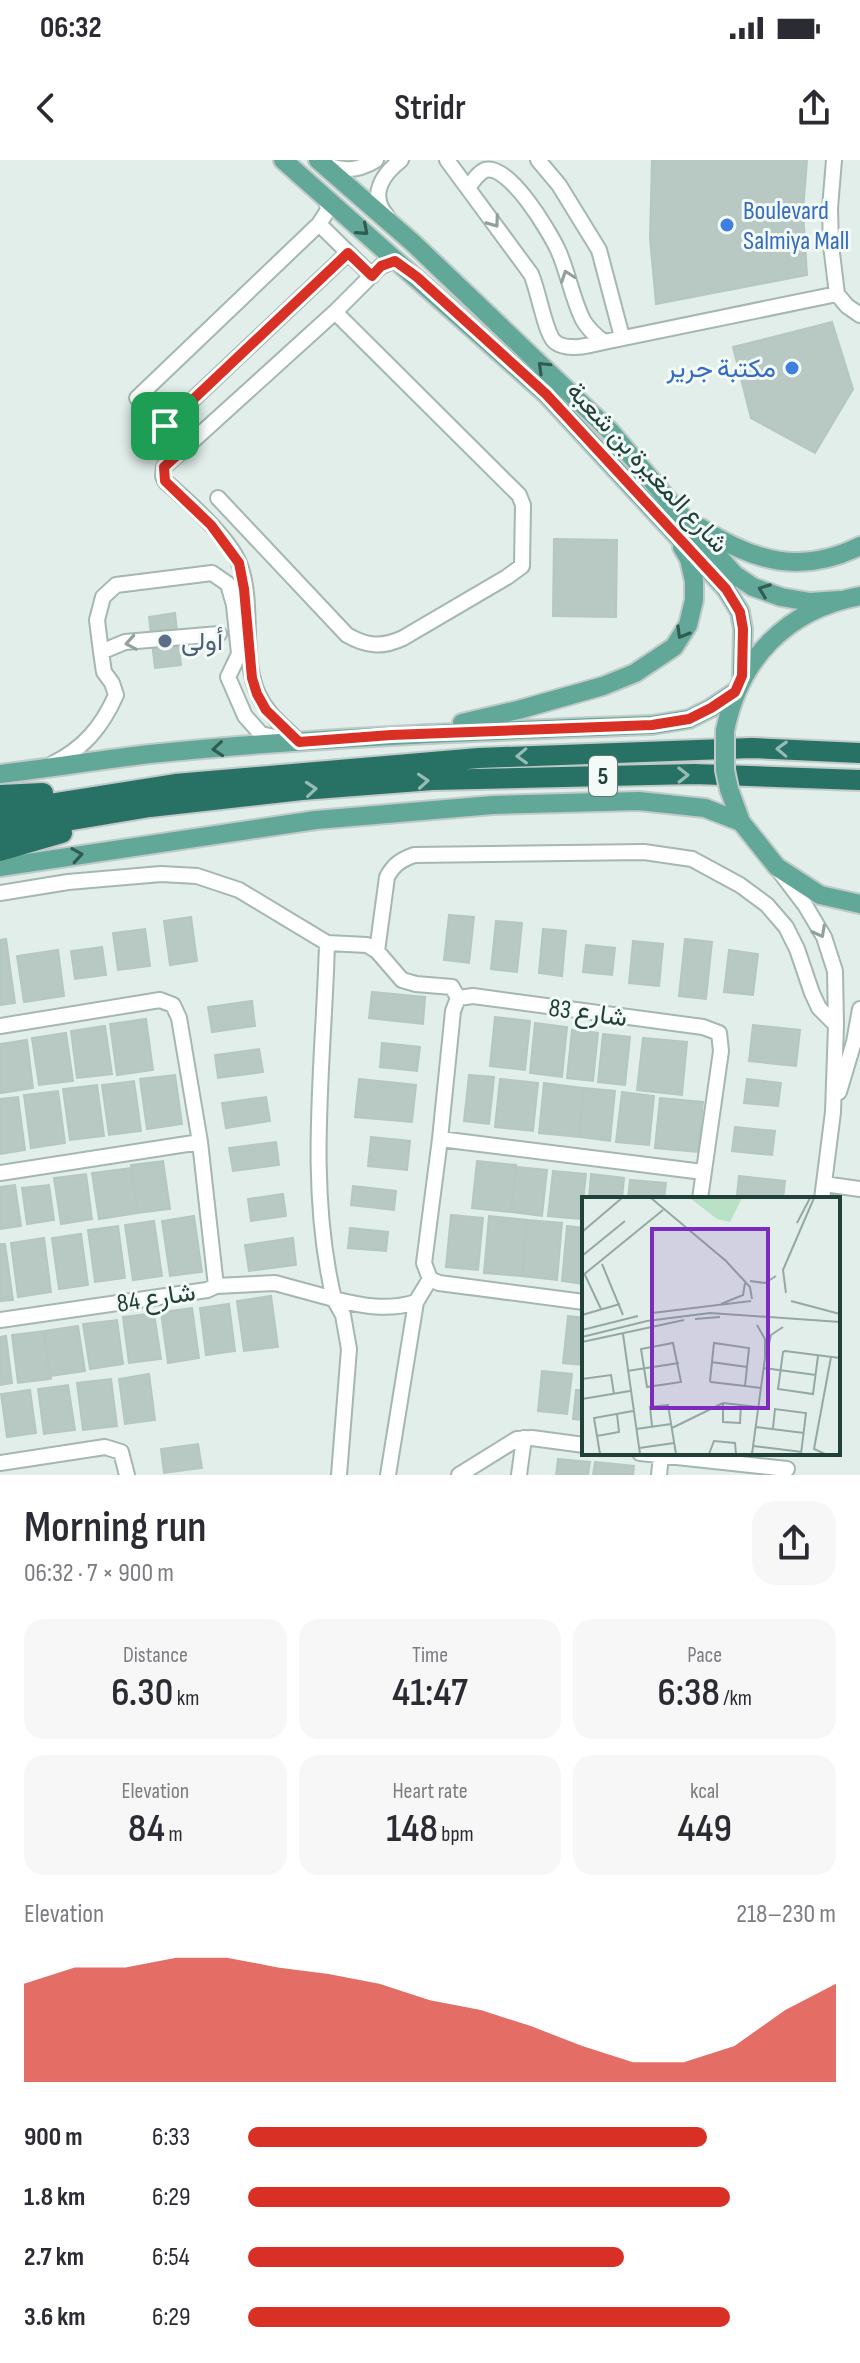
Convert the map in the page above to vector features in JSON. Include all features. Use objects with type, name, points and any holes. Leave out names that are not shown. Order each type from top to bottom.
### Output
[{"type":"highway","name":"5","points":[[0,812],[175,784],[479,758],[752,748],[860,753]]},
{"type":"highway","name":"5","points":[[0,832],[150,807],[302,790],[432,780],[694,774],[860,780]]},
{"type":"highway","points":[[0,795],[175,784]]},
{"type":"highway","points":[[0,851],[150,807]]},
{"type":"main road","name":"شارع المغيرة بن شعبة","points":[[283,160],[546,394],[726,589],[740,612],[744,647],[739,684]]},
{"type":"main road","name":"شارع المغيرة بن شعبة","points":[[320,161],[412,242],[611,432],[735,575],[753,587],[781,597],[810,602],[840,600]]},
{"type":"main road","points":[[681,515],[720,540],[759,558],[795,563],[838,556],[860,546]]},
{"type":"main road","points":[[391,735],[469,722],[603,686],[635,673],[674,647],[688,625],[694,600],[689,559],[675,534]]},
{"type":"main road","points":[[0,774],[150,754],[299,742],[391,735],[652,725],[689,719],[711,708],[739,684],[767,642],[801,616],[840,600],[860,596]]},
{"type":"main road","points":[[739,684],[725,731],[725,770],[741,822],[777,867],[820,895],[860,904]]},
{"type":"main road","points":[[0,867],[316,820],[420,810],[639,801],[705,808],[741,822]]},
{"type":"street","points":[[320,161],[334,168],[355,169],[376,160]]},
{"type":"street","points":[[401,160],[383,178],[378,195],[383,211],[412,242]]},
{"type":"street","points":[[447,160],[531,274],[549,333],[553,340],[563,346],[578,347],[837,294]]},
{"type":"street","points":[[538,160],[559,185],[599,250],[622,337]]},
{"type":"street","points":[[834,160],[830,208],[837,294],[860,315]]},
{"type":"street","points":[[468,188],[478,174],[488,169],[499,171],[516,187],[553,239],[582,319],[604,342]]},
{"type":"street","points":[[185,448],[137,398],[319,224],[328,210],[326,198]]},
{"type":"street","points":[[319,224],[372,276]]},
{"type":"street","points":[[165,426],[348,253]]},
{"type":"street","points":[[299,742],[266,710],[257,694],[252,678],[239,563],[211,525],[165,481],[164,467],[335,312],[381,266],[389,262],[400,263]]},
{"type":"street","points":[[218,498],[347,635],[362,643],[395,642],[522,566],[523,505],[519,495],[335,312]]},
{"type":"street","points":[[563,346],[578,334],[582,319]]},
{"type":"street","points":[[42,769],[73,754],[101,722],[116,695],[104,672],[101,652],[97,620],[103,597],[116,585],[212,573],[228,584],[234,605],[239,654],[228,677],[245,716],[261,734],[299,742]]},
{"type":"street","points":[[101,652],[125,642],[219,634]]},
{"type":"street","points":[[377,951],[387,877],[393,866],[414,855],[644,852],[692,859],[740,885],[767,905],[786,927],[819,1008],[836,1025]]},
{"type":"street","points":[[777,867],[824,937],[835,971],[833,1112],[823,1192],[860,1189]]},
{"type":"street","points":[[0,893],[68,882],[161,874],[197,876],[239,890],[327,943],[367,945],[377,951],[402,980],[452,987],[458,998],[453,1011],[424,1263],[430,1279],[439,1283],[582,1302]]},
{"type":"street","points":[[327,943],[318,1114],[322,1237],[334,1299],[343,1315],[349,1349],[339,1475]]},
{"type":"street","name":"شارع 83","points":[[458,998],[473,996],[519,1002],[703,1027],[719,1033],[721,1051],[700,1197]]},
{"type":"street","name":"شارع 84","points":[[0,1026],[160,1000],[173,1005],[179,1018],[200,1142],[216,1286],[207,1290],[0,1320]]},
{"type":"street","points":[[833,1112],[857,1039],[860,1009]]},
{"type":"street","points":[[440,1139],[703,1172]]},
{"type":"street","points":[[0,1173],[200,1142]]},
{"type":"street","points":[[388,1475],[416,1302],[430,1279]]},
{"type":"street","points":[[216,1286],[275,1283],[362,1306],[399,1307],[416,1302]]},
{"type":"street","points":[[459,1475],[509,1443],[524,1438],[582,1445]]},
{"type":"street","points":[[519,1475],[524,1438]]},
{"type":"street","points":[[0,1463],[105,1447],[121,1452],[127,1475]]},
{"type":"street","points":[[654,1455],[786,1472]]},
{"type":"street","points":[[659,1475],[661,1456]]},
{"type":"building","name":"Boulevard Salmiya Mall","points":[[652,160],[807,160],[803,212],[807,275],[656,304],[650,238]]},
{"type":"building","name":"مكتبة جرير","points":[[832,322],[853,389],[815,453],[751,418],[733,347]]},
{"type":"building","points":[[554,539],[617,540],[616,617],[553,616]]},
{"type":"building","name":"أولى","points":[[175,613],[181,665],[155,668],[149,617]]},
{"type":"building","points":[[449,915],[474,917],[469,963],[444,960]]},
{"type":"building","points":[[191,917],[197,961],[170,965],[164,921]]},
{"type":"building","points":[[496,921],[522,923],[517,972],[491,969]]},
{"type":"building","points":[[145,929],[150,966],[118,970],[113,933]]},
{"type":"building","points":[[543,929],[566,931],[562,976],[539,973]]},
{"type":"building","points":[[6,939],[15,1003],[0,1005],[0,940]]},
{"type":"building","points":[[685,939],[712,942],[706,999],[679,996]]},
{"type":"building","points":[[633,941],[663,944],[659,986],[629,983]]},
{"type":"building","points":[[586,945],[615,948],[612,975],[583,972]]},
{"type":"building","points":[[102,947],[106,975],[75,979],[71,951]]},
{"type":"building","points":[[58,950],[64,996],[24,1002],[17,956]]},
{"type":"building","points":[[729,950],[758,954],[753,995],[724,992]]},
{"type":"building","points":[[372,992],[425,997],[423,1024],[369,1018]]},
{"type":"building","points":[[252,1001],[255,1026],[212,1032],[208,1007]]},
{"type":"building","points":[[495,1017],[530,1021],[525,1070],[490,1066]]},
{"type":"building","points":[[146,1019],[153,1070],[117,1075],[110,1024]]},
{"type":"building","points":[[535,1023],[567,1027],[562,1077],[530,1073]]},
{"type":"building","points":[[753,1025],[800,1030],[796,1066],[749,1061]]},
{"type":"building","points":[[105,1026],[112,1074],[77,1078],[71,1031]]},
{"type":"building","points":[[572,1030],[598,1033],[593,1081],[567,1078]]},
{"type":"building","points":[[66,1033],[73,1081],[39,1085],[32,1038]]},
{"type":"building","points":[[603,1034],[630,1037],[625,1085],[598,1082]]},
{"type":"building","points":[[643,1038],[687,1042],[682,1095],[637,1090]]},
{"type":"building","points":[[27,1040],[33,1088],[1,1093],[0,1044]]},
{"type":"building","points":[[382,1043],[420,1047],[417,1071],[380,1067]]},
{"type":"building","points":[[259,1049],[263,1072],[218,1078],[215,1055]]},
{"type":"building","points":[[175,1075],[182,1124],[147,1129],[140,1079]]},
{"type":"building","points":[[469,1075],[494,1077],[489,1124],[464,1121]]},
{"type":"building","points":[[359,1079],[416,1085],[412,1122],[355,1117]]},
{"type":"building","points":[[500,1079],[538,1083],[533,1131],[495,1127]]},
{"type":"building","points":[[747,1079],[781,1083],[778,1106],[744,1103]]},
{"type":"building","points":[[134,1081],[141,1131],[109,1135],[102,1085]]},
{"type":"building","points":[[544,1083],[584,1088],[579,1137],[539,1133]]},
{"type":"building","points":[[97,1085],[104,1136],[70,1140],[63,1089]]},
{"type":"building","points":[[584,1088],[615,1091],[610,1141],[579,1137]]},
{"type":"building","points":[[58,1091],[65,1143],[31,1148],[24,1095]]},
{"type":"building","points":[[622,1092],[654,1096],[649,1145],[616,1142]]},
{"type":"building","points":[[18,1097],[25,1150],[0,1154],[0,1099]]},
{"type":"building","points":[[266,1097],[270,1121],[226,1128],[222,1103]]},
{"type":"building","points":[[660,1098],[703,1102],[698,1152],[655,1148]]},
{"type":"building","points":[[735,1127],[775,1131],[772,1155],[732,1151]]},
{"type":"building","points":[[371,1137],[410,1141],[407,1170],[368,1166]]},
{"type":"building","points":[[276,1142],[279,1165],[233,1171],[229,1148]]},
{"type":"building","points":[[163,1161],[170,1209],[138,1213],[131,1165]]},
{"type":"building","points":[[477,1161],[516,1165],[511,1212],[472,1208]]},
{"type":"building","points":[[516,1167],[547,1170],[542,1216],[511,1212]]},
{"type":"building","points":[[131,1168],[138,1213],[99,1219],[92,1173]]},
{"type":"building","points":[[553,1171],[586,1174],[581,1219],[548,1216]]},
{"type":"building","points":[[86,1174],[92,1219],[61,1224],[54,1178]]},
{"type":"building","points":[[591,1174],[624,1178],[622,1197],[589,1197]]},
{"type":"building","points":[[739,1176],[785,1181],[783,1197],[737,1195]]},
{"type":"building","points":[[630,1180],[666,1183],[664,1197],[628,1197]]},
{"type":"building","points":[[15,1185],[21,1226],[0,1229],[0,1187]]},
{"type":"building","points":[[49,1185],[54,1220],[27,1224],[22,1188]]},
{"type":"building","points":[[353,1186],[396,1191],[394,1210],[351,1205]]},
{"type":"building","points":[[283,1194],[286,1216],[251,1221],[248,1199]]},
{"type":"building","points":[[451,1215],[483,1218],[478,1270],[446,1267]]},
{"type":"building","points":[[194,1216],[202,1272],[170,1276],[162,1221]]},
{"type":"building","points":[[489,1216],[527,1220],[522,1276],[484,1273]]},
{"type":"building","points":[[527,1220],[562,1223],[557,1280],[522,1276]]},
{"type":"building","points":[[154,1221],[162,1276],[133,1280],[125,1225]]},
{"type":"building","points":[[118,1226],[125,1278],[95,1282],[88,1230]]},
{"type":"building","points":[[567,1226],[582,1228],[582,1284],[562,1281]]},
{"type":"building","points":[[350,1228],[388,1232],[386,1251],[348,1248]]},
{"type":"building","points":[[81,1234],[88,1285],[59,1289],[52,1238]]},
{"type":"building","points":[[44,1238],[51,1292],[18,1297],[11,1243]]},
{"type":"building","points":[[293,1238],[296,1265],[249,1271],[245,1245]]},
{"type":"building","points":[[0,1244],[5,1244],[13,1300],[0,1301]]},
{"type":"building","points":[[271,1296],[278,1347],[244,1351],[237,1301]]},
{"type":"building","points":[[229,1304],[235,1351],[206,1355],[200,1308]]},
{"type":"building","points":[[192,1308],[199,1358],[168,1363],[161,1312]]},
{"type":"building","points":[[154,1313],[161,1359],[129,1363],[123,1317]]},
{"type":"building","points":[[568,1316],[582,1318],[582,1365],[563,1363]]},
{"type":"building","points":[[117,1320],[123,1364],[90,1369],[83,1324]]},
{"type":"building","points":[[78,1326],[85,1371],[50,1376],[44,1331]]},
{"type":"building","points":[[44,1331],[51,1379],[18,1383],[12,1335]]},
{"type":"building","points":[[6,1336],[12,1383],[0,1385],[0,1337]]},
{"type":"building","points":[[542,1371],[572,1374],[567,1414],[538,1411]]},
{"type":"building","points":[[149,1374],[155,1420],[125,1424],[119,1379]]},
{"type":"building","points":[[111,1379],[117,1426],[83,1430],[77,1383]]},
{"type":"building","points":[[68,1385],[75,1430],[44,1434],[38,1389]]},
{"type":"building","points":[[30,1390],[36,1433],[7,1437],[1,1394]]},
{"type":"building","points":[[576,1390],[582,1390],[582,1420],[573,1419]]},
{"type":"building","points":[[198,1444],[202,1468],[164,1473],[161,1449]]},
{"type":"building","points":[[558,1459],[590,1462],[588,1475],[556,1475]]},
{"type":"building","points":[[595,1462],[634,1466],[633,1475],[593,1475]]},
{"type":"place","name":"Boulevard Salmiya Mall","points":[[727,225]]},
{"type":"place","name":"مكتبة جرير","points":[[792,368]]},
{"type":"place","name":"أولى","points":[[165,641]]},
{"type":"route","points":[[348,253],[372,276],[389,262],[400,263],[546,394],[726,589],[740,612],[743,629],[742,676],[735,692],[689,719],[652,725],[391,735],[299,742],[266,710],[257,694],[252,678],[239,563],[211,525],[165,481],[164,467],[185,448],[165,426],[348,253]]}]
